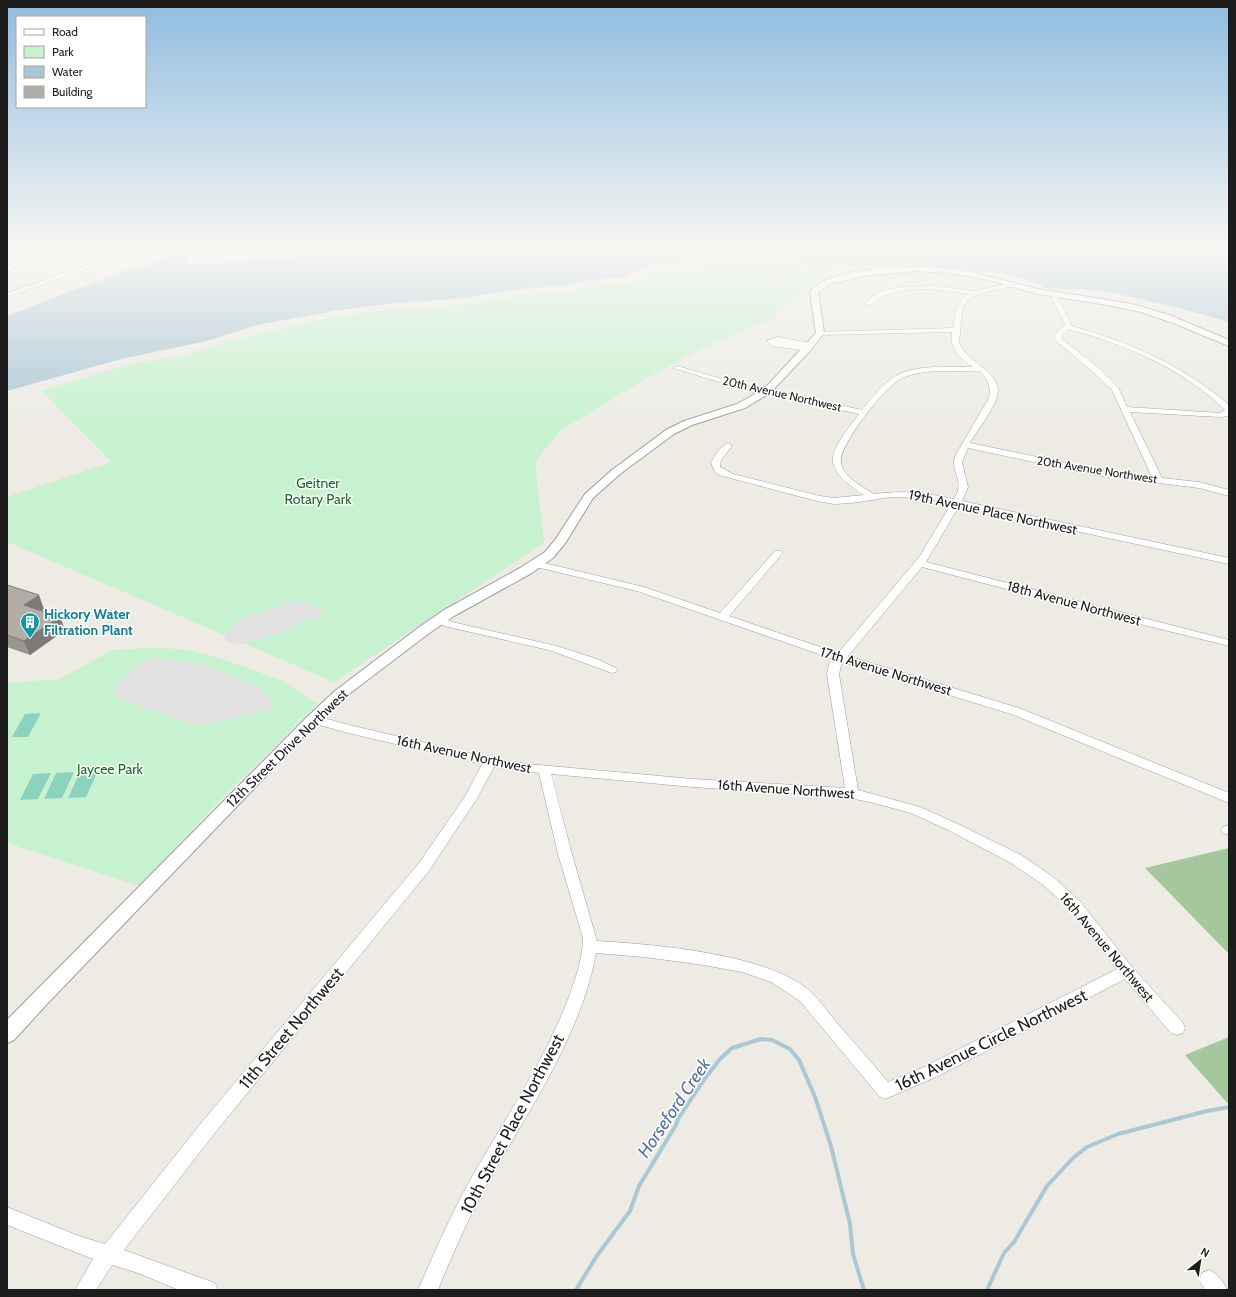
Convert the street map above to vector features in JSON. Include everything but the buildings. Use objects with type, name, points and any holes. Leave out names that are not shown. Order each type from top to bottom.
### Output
[{"type":"street","points":[[817,310],[820,333],[956,330]]},
{"type":"street","points":[[852,793],[849,766],[833,674],[834,666],[836,661],[919,563],[957,501],[964,486],[964,479],[958,461],[965,445],[994,394],[994,386],[991,380],[957,348],[955,342],[960,310]]},
{"type":"street","points":[[1061,310],[1068,324],[1067,327]]},
{"type":"street","points":[[1143,310],[1174,320],[1229,343]]},
{"type":"street","points":[[1067,327],[1058,335],[1059,340],[1108,381],[1115,389],[1159,481]]},
{"type":"street","points":[[1067,327],[1109,338],[1178,373],[1206,391],[1229,411],[1220,415],[1125,409]]},
{"type":"street","name":"12th Street Drive Northwest","points":[[7,1034],[40,998],[313,719],[346,690],[440,619],[549,555],[560,542],[589,496],[641,453],[679,427],[741,406],[767,391],[809,347],[820,333]]},
{"type":"street","name":"20th Avenue Northwest","points":[[677,368],[758,391],[767,391],[864,413]]},
{"type":"street","points":[[872,497],[843,475],[838,468],[835,458],[840,444],[887,384],[898,377],[921,371],[979,369]]},
{"type":"street","name":"20th Avenue Northwest","points":[[965,445],[1095,472],[1199,485],[1229,493]]},
{"type":"street","name":"19th Avenue Place Northwest","points":[[728,446],[714,462],[717,469],[726,475],[823,500],[845,501],[891,494],[911,493],[957,501],[1034,520],[1229,561]]},
{"type":"street","points":[[722,617],[778,553]]},
{"type":"street","name":"18th Avenue Northwest","points":[[919,563],[1016,586],[1197,636],[1229,643]]},
{"type":"street","name":"17th Avenue Northwest","points":[[536,564],[640,589],[840,658],[1016,710],[1229,798]]},
{"type":"street","points":[[440,619],[448,624],[550,648],[612,670]]},
{"type":"street","name":"16th Avenue Northwest","points":[[313,719],[348,730],[490,762],[544,770],[693,783],[852,793],[870,797],[930,816],[1016,860],[1047,880],[1074,904],[1128,971],[1177,1028]]},
{"type":"street","name":"11th Street Northwest","points":[[85,1290],[108,1254],[208,1128],[424,867],[471,797],[490,762]]},
{"type":"street","name":"10th Street Place Northwest","points":[[428,1290],[444,1250],[486,1168],[537,1084],[555,1048],[578,991],[590,947],[590,938],[573,882],[544,770]]},
{"type":"street","name":"16th Avenue Circle Northwest","points":[[590,947],[614,948],[713,961],[757,970],[777,978],[805,996],[885,1091],[930,1072],[1128,971]]},
{"type":"street","points":[[7,1216],[79,1245],[208,1290]]},
{"type":"green space","name":"Geitner Rotary Park","points":[[396,310],[783,310],[770,320],[707,346],[649,377],[560,431],[535,462],[544,543],[334,682],[7,542],[7,497],[112,462],[41,391],[132,363],[180,356],[229,341],[336,316]]},
{"type":"green space","name":"Jaycee Park","points":[[145,648],[184,649],[216,657],[281,680],[317,704],[225,795],[139,886],[7,843],[7,683],[59,679],[113,650]]},
{"type":"green space","points":[[41,713],[28,737],[12,737],[25,714]]},
{"type":"green space","points":[[98,771],[86,797],[68,798],[80,772]]},
{"type":"green space","points":[[74,772],[62,798],[44,799],[56,773]]},
{"type":"green space","points":[[51,773],[38,799],[20,800],[33,774]]},
{"type":"green space","points":[[1229,848],[1229,954],[1145,868]]},
{"type":"green space","points":[[1229,1037],[1229,1105],[1185,1055]]},
{"type":"shaded area","points":[[298,601],[326,612],[314,621],[305,619],[283,633],[237,645],[224,640],[237,619]]},
{"type":"shaded area","points":[[158,657],[206,666],[253,684],[268,695],[273,709],[198,726],[116,698],[114,687],[142,661]]},
{"type":"water","points":[[24,310],[343,310],[257,325],[207,341],[121,359],[7,391],[7,316]]},
{"type":"water","points":[[1185,310],[1229,310],[1229,322]]},
{"type":"waterway","name":"Horseford Creek","points":[[576,1290],[596,1257],[630,1211],[639,1186],[676,1125],[678,1119],[703,1081],[720,1059],[732,1048],[761,1039],[772,1040],[790,1049],[799,1060],[815,1097],[831,1146],[850,1224],[853,1254],[864,1290]]},
{"type":"waterway","name":"Horseford Creek","points":[[987,1290],[1004,1253],[1014,1242],[1047,1186],[1073,1158],[1087,1147],[1118,1134],[1207,1111],[1229,1107]]},
{"type":"place","name":"Hickory Water Filtration Plant","points":[[30,639]]}]
